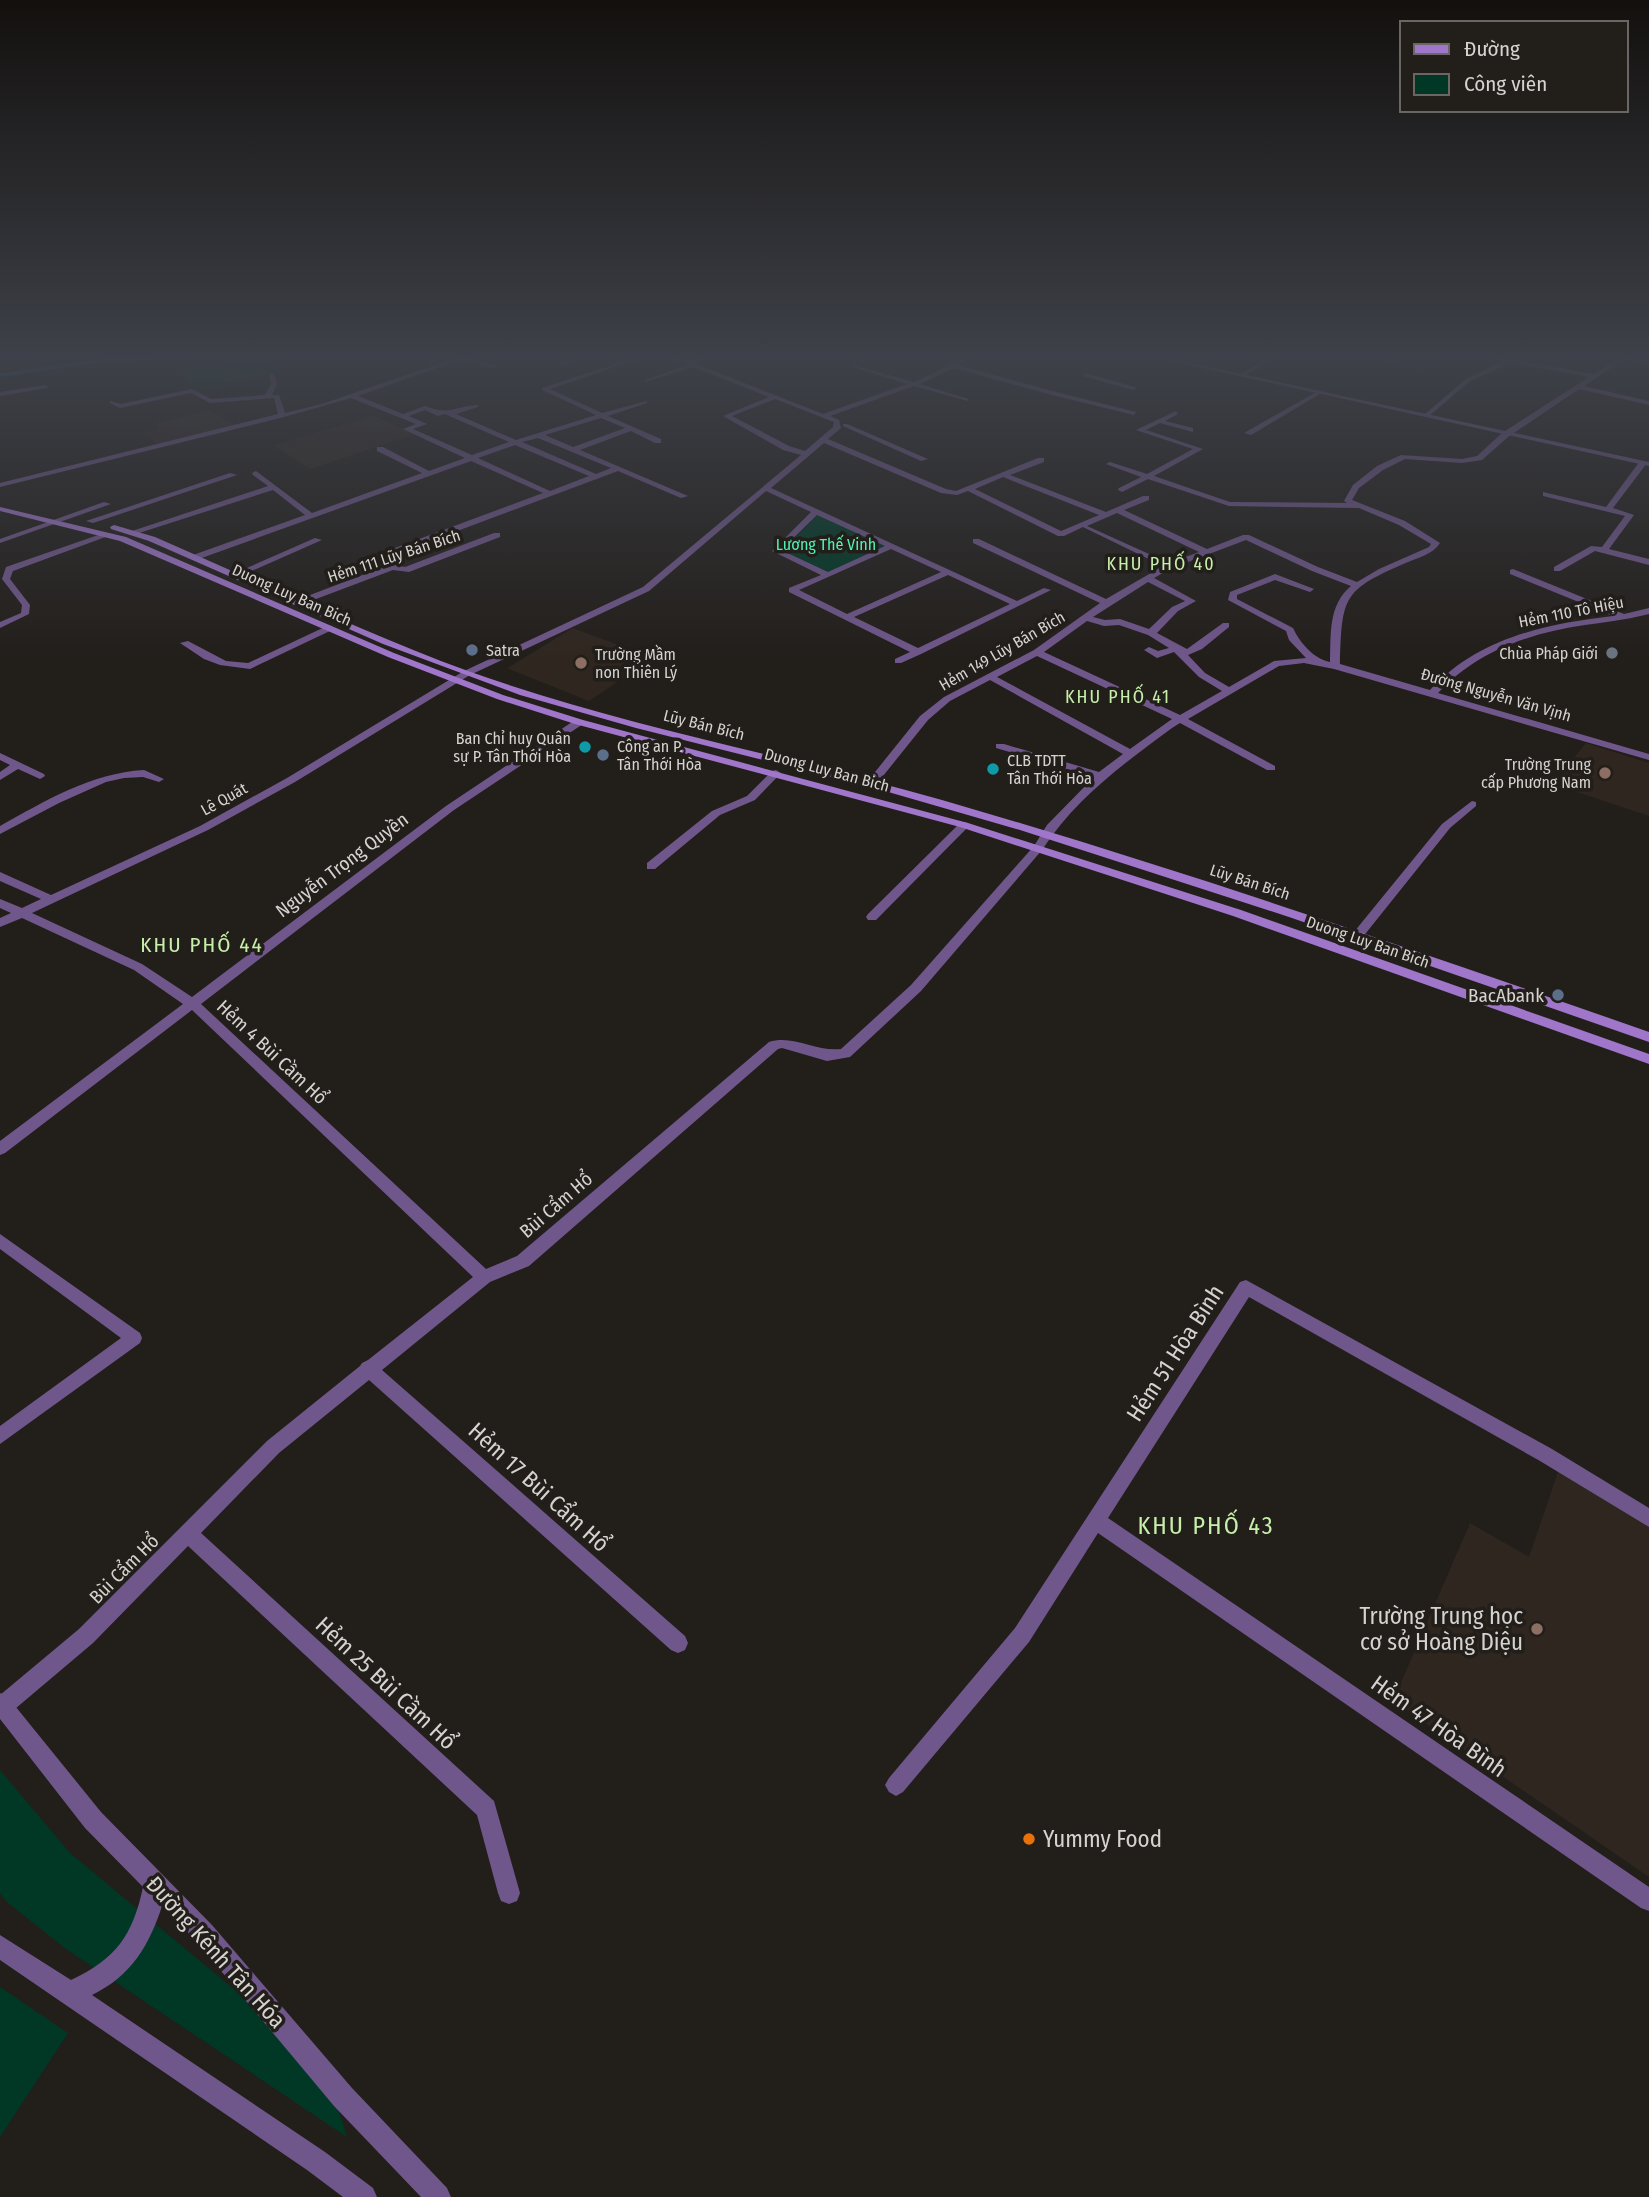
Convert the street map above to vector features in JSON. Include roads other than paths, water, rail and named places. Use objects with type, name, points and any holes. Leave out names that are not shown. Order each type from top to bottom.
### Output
[{"type":"main road","name":"Lũy Bán Bích","points":[[0,502],[133,532],[467,673],[574,708],[870,784],[1042,841],[1236,893],[1649,1037]]},
{"type":"main road","name":"Duong Luy Ban Bich","points":[[0,509],[107,535],[144,547],[453,681],[579,722],[964,825],[1042,841],[1649,1059]]},
{"type":"street","points":[[0,485],[116,457]]},
{"type":"street","points":[[395,457],[427,473]]},
{"type":"street","points":[[465,457],[551,494]]},
{"type":"street","points":[[196,557],[472,457]]},
{"type":"street","points":[[547,457],[595,476]]},
{"type":"street","points":[[587,457],[684,496]]},
{"type":"street","points":[[467,673],[646,589],[803,457]]},
{"type":"street","points":[[862,457],[944,491],[957,493],[1041,460]]},
{"type":"street","points":[[1122,490],[1184,457]]},
{"type":"street","points":[[1335,666],[1341,603],[1359,585],[1432,549],[1436,543],[1402,523],[1348,500],[1350,494],[1380,468],[1404,457],[1462,461],[1480,457]]},
{"type":"street","points":[[1609,508],[1646,463],[1616,457]]},
{"type":"street","points":[[1110,464],[1229,504],[1364,506]]},
{"type":"street","points":[[392,567],[379,557],[616,469]]},
{"type":"street","points":[[256,472],[310,516]]},
{"type":"street","points":[[90,521],[233,475]]},
{"type":"street","points":[[1004,475],[1104,514]]},
{"type":"street","points":[[133,532],[273,486]]},
{"type":"street","points":[[765,488],[1017,604]]},
{"type":"street","points":[[969,489],[1061,534],[1146,498]]},
{"type":"street","points":[[1546,494],[1609,508],[1630,516],[1605,549]]},
{"type":"street","points":[[2,541],[107,504]]},
{"type":"street","points":[[1117,510],[1207,552]]},
{"type":"street","points":[[817,511],[776,551],[828,575]]},
{"type":"street","points":[[1087,528],[1169,566]]},
{"type":"street","points":[[0,625],[25,614],[26,605],[6,579],[9,569],[107,535]]},
{"type":"street","name":"Hẻm 111 Lũy Bán Bích","points":[[300,603],[392,567],[406,570],[497,535]]},
{"type":"street","name":"Hẻm 149 Lũy Bán Bích","points":[[870,784],[924,718],[947,699],[1037,652],[1106,603],[1169,566],[1246,537],[1315,569],[1359,585]]},
{"type":"street","points":[[235,575],[318,540]]},
{"type":"street","points":[[976,541],[1106,603]]},
{"type":"street","points":[[892,546],[792,590],[918,652]]},
{"type":"street","points":[[1557,569],[1594,548],[1649,562]]},
{"type":"street","points":[[1513,572],[1625,617]]},
{"type":"street","points":[[847,617],[946,573]]},
{"type":"street","points":[[1310,589],[1275,577],[1233,594],[1232,600],[1290,629],[1292,638],[1316,662]]},
{"type":"street","points":[[1147,578],[1192,601],[1175,609],[1151,633]]},
{"type":"street","points":[[898,662],[1048,590]]},
{"type":"street","name":"Hẻm 110 Tô Hiệu","points":[[1433,693],[1469,661],[1501,643],[1548,629],[1649,611]]},
{"type":"street","points":[[1088,618],[1104,623],[1120,622],[1151,633],[1187,653],[1199,649],[1226,625]]},
{"type":"street","points":[[185,643],[218,663],[237,668],[250,666],[329,628]]},
{"type":"street","points":[[1149,650],[1157,655],[1175,648]]},
{"type":"street","points":[[1175,648],[1202,675],[1229,691]]},
{"type":"street","points":[[1037,652],[1182,720],[1271,768]]},
{"type":"street","name":"Đường Nguyễn Văn Vịnh","points":[[1042,841],[1101,776],[1129,753],[1276,663],[1304,660],[1335,666],[1649,757]]},
{"type":"street","name":"Lê Quát","points":[[0,923],[204,828],[291,780],[467,673]]},
{"type":"street","points":[[991,677],[1129,753]]},
{"type":"street","name":"Nguyễn Trọng Quyền","points":[[0,1149],[450,808],[579,722]]},
{"type":"street","points":[[1000,746],[1101,776]]},
{"type":"street","points":[[0,756],[40,776]]},
{"type":"street","points":[[0,777],[17,765]]},
{"type":"street","points":[[651,866],[716,813],[751,798],[776,773]]},
{"type":"street","points":[[0,831],[90,785],[126,774],[154,775],[159,779]]},
{"type":"street","points":[[1358,936],[1446,826],[1472,804]]},
{"type":"street","points":[[872,917],[964,825]]},
{"type":"street","name":"Bùi Cẩm Hổ","points":[[1,1705],[86,1636],[274,1447],[368,1368],[484,1277],[523,1261],[774,1045],[782,1043],[827,1056],[845,1054],[916,988],[1042,841]]},
{"type":"street","points":[[0,876],[50,899]]},
{"type":"street","name":"Hẻm 4 Bùi Cầm Hổ","points":[[0,903],[138,967],[193,1004],[484,1277]]},
{"type":"street","points":[[0,1240],[134,1338],[0,1436]]},
{"type":"street","name":"Hẻm 51 Hòa Bình","points":[[896,1785],[1022,1634],[1246,1287],[1534,1448],[1649,1518]]},
{"type":"street","name":"Hẻm 17 Bùi Cẩm Hổ","points":[[368,1368],[678,1643]]},
{"type":"street","name":"Hẻm 47 Hòa Bình","points":[[1097,1521],[1649,1900]]},
{"type":"street","name":"Hẻm 25 Bùi Cầm Hổ","points":[[189,1534],[486,1809],[509,1894]]},
{"type":"street","name":"Đường Kênh Tân Hóa","points":[[1,1705],[93,1820],[204,1933],[343,2097],[438,2197]]},
{"type":"street","points":[[70,1993],[95,1982],[120,1964],[138,1942],[149,1914],[155,1885]]},
{"type":"street","points":[[0,1946],[364,2197]]},
{"type":"place","name":"Satra","points":[[472,650]]},
{"type":"place","name":"Chùa Pháp Giới","points":[[1612,653]]},
{"type":"place","name":"Trường Mầm non Thiên Lý","points":[[581,663]]},
{"type":"place","name":"Ban Chỉ huy Quân sự P. Tân Thới Hòa","points":[[585,747]]},
{"type":"place","name":"Công an P. Tân Thới Hòa","points":[[603,755]]},
{"type":"place","name":"CLB TDTT Tân Thới Hòa","points":[[993,769]]},
{"type":"place","name":"Trường Trung cấp Phương Nam","points":[[1605,773]]},
{"type":"place","name":"BacAbank","points":[[1558,995]]},
{"type":"place","name":"Trường Trung học cơ sở Hoàng Diệu","points":[[1537,1629]]},
{"type":"place","name":"Yummy Food","points":[[1029,1839]]},
{"type":"district","name":"KHU PHỐ 40","points":[[1161,564]]},
{"type":"district","name":"KHU PHỐ 41","points":[[1118,697]]},
{"type":"district","name":"KHU PHỐ 44","points":[[202,945]]},
{"type":"district","name":"KHU PHỐ 43","points":[[1206,1526]]},
{"type":"park label","name":"Lương Thế Vinh","points":[[826,544]]}]
